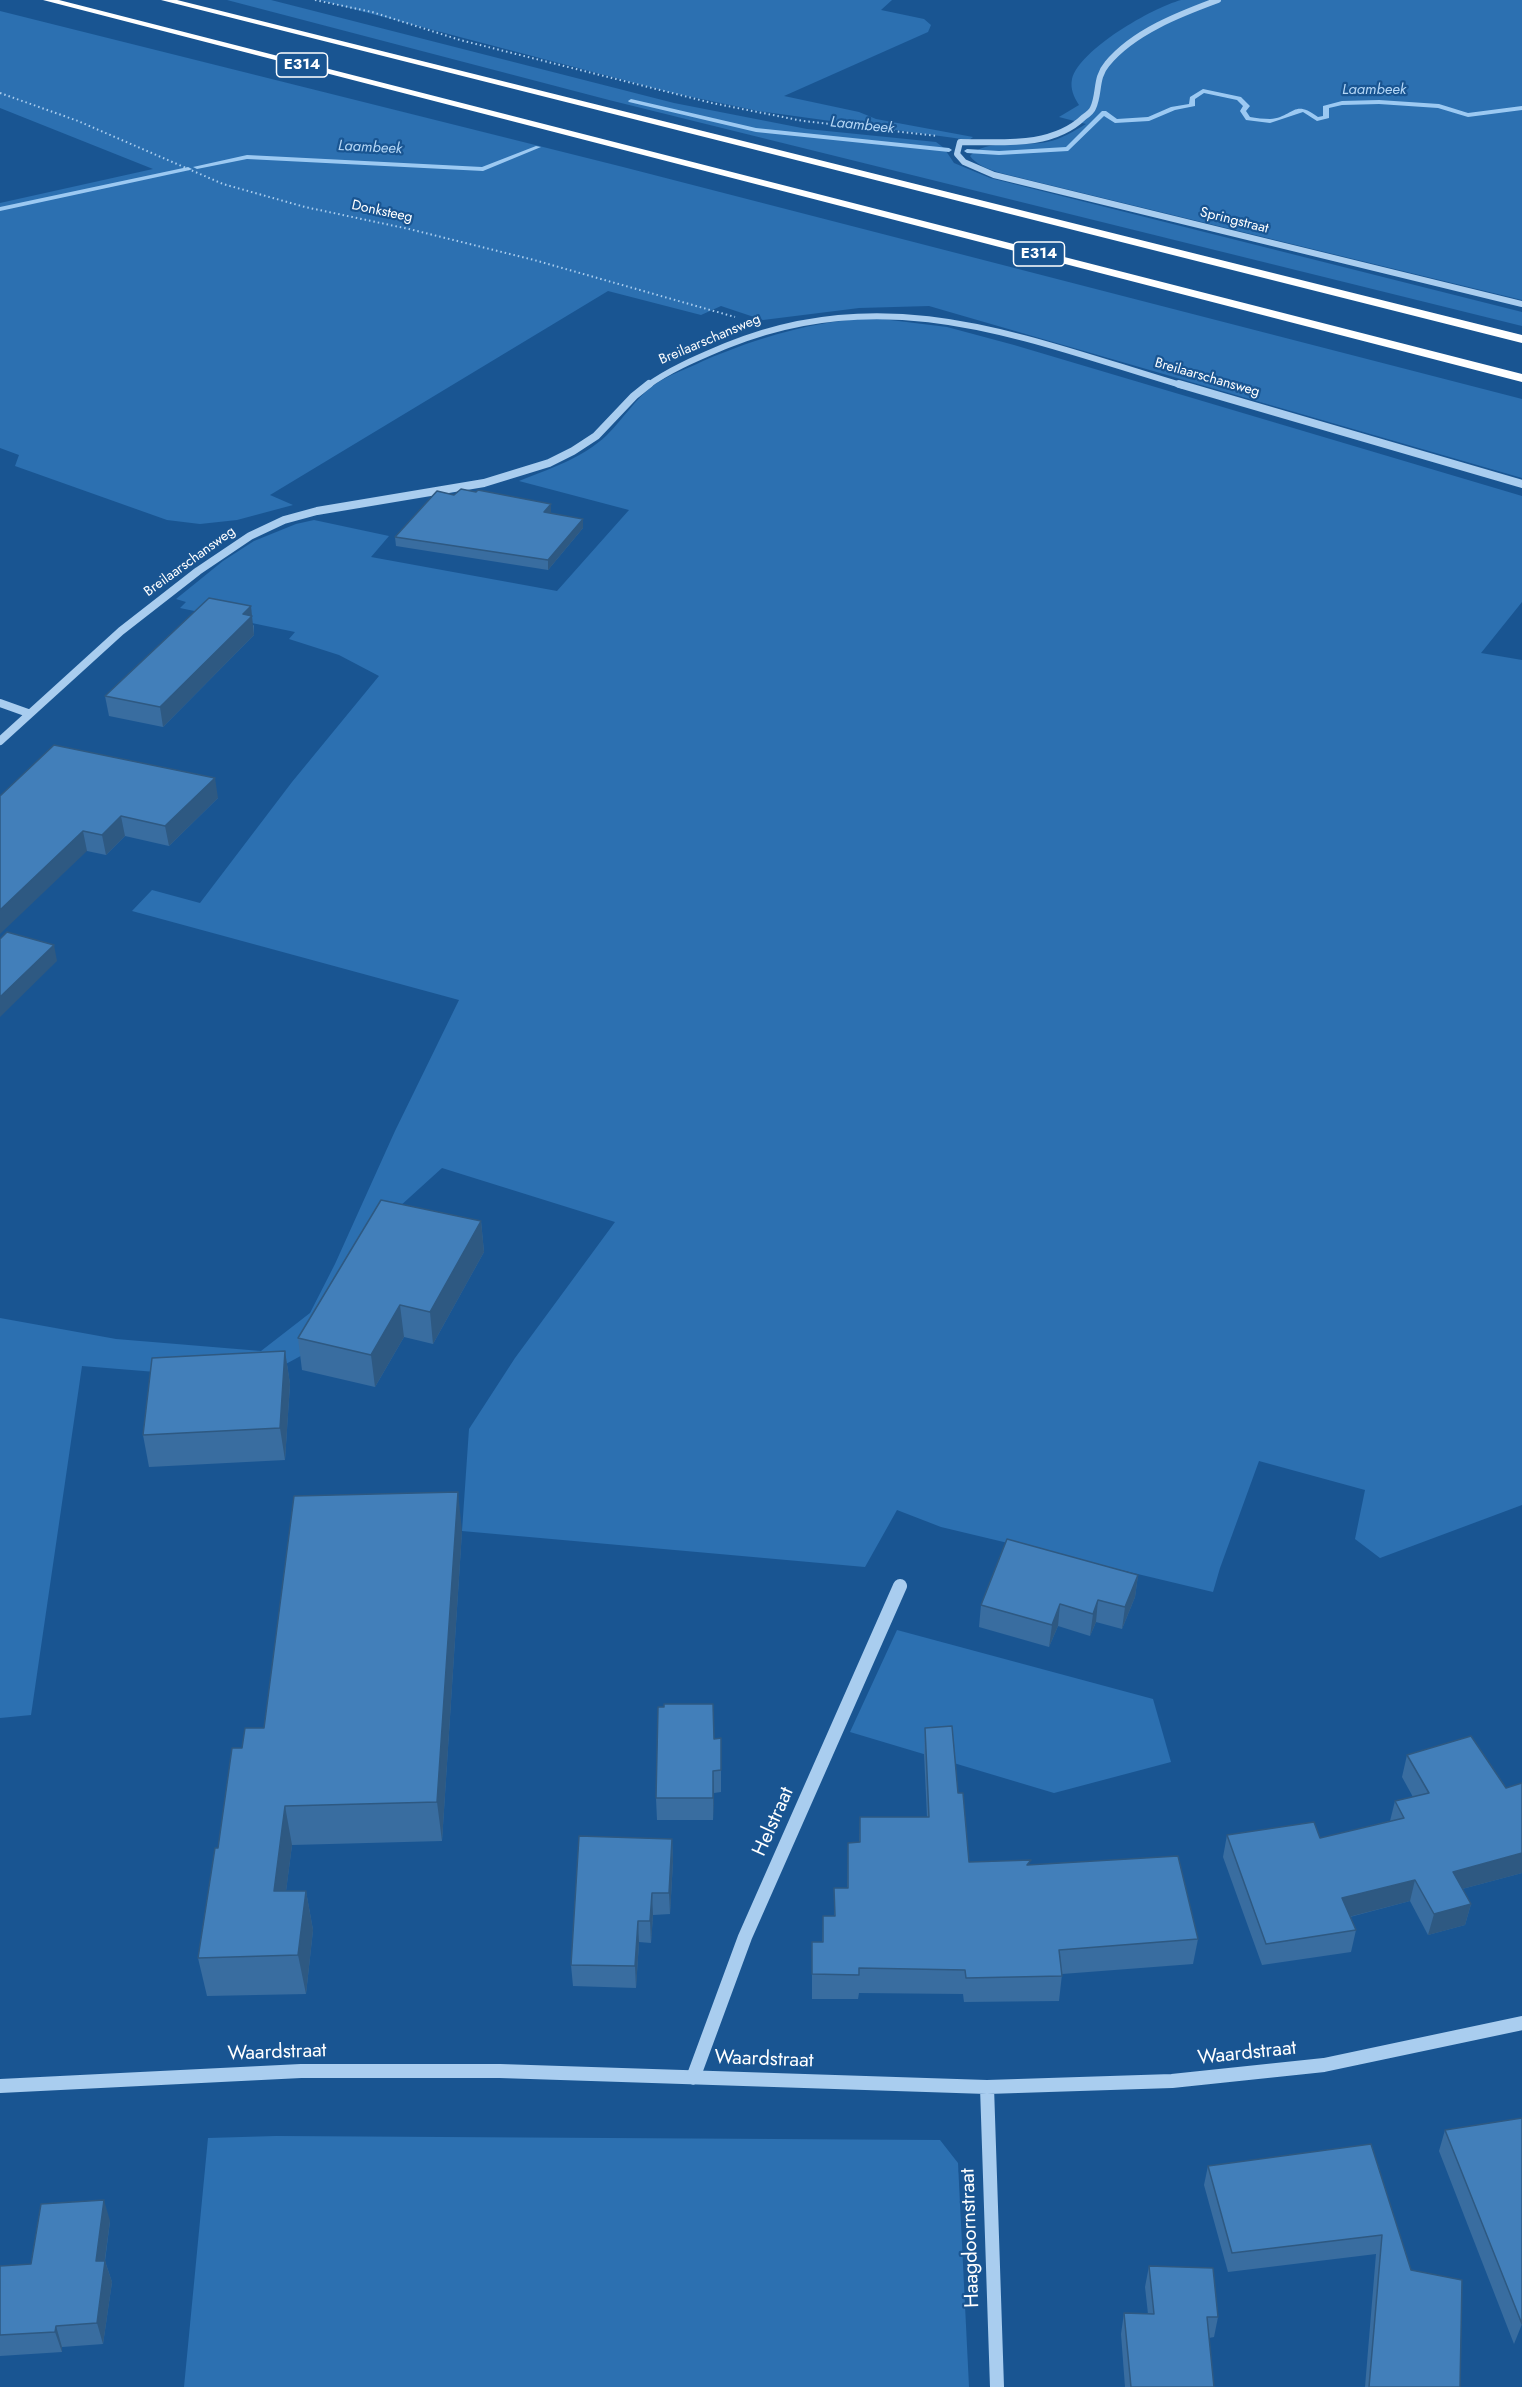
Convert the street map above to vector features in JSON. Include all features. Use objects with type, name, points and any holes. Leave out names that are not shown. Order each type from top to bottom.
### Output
[{"type":"highway","name":"E314","points":[[48,0],[1522,378]]},
{"type":"highway","name":"E314","points":[[166,0],[1522,339]]},
{"type":"highway","name":"E314","points":[[186,0],[218,13]]},
{"type":"street","points":[[960,142],[1025,142],[1047,138],[1072,128],[1093,109],[1098,78],[1102,70],[1118,54],[1166,21],[1218,0]]},
{"type":"street","name":"Springstraat","points":[[960,142],[957,154],[964,162],[994,175],[1522,303]]},
{"type":"street","name":"Breilaarschansweg","points":[[0,741],[28,713],[176,587],[251,535],[280,521],[314,512],[445,490],[528,472],[584,446],[610,424],[640,390],[659,377],[692,360],[767,329],[824,317],[890,314],[937,318],[968,324],[1522,484]]},
{"type":"street","points":[[0,703],[28,713]]},
{"type":"street","name":"Helstraat","points":[[693,2078],[745,1937],[900,1586]]},
{"type":"street","name":"Waardstraat","points":[[0,2086],[301,2071],[500,2072],[987,2087],[1172,2082],[1324,2065],[1522,2023]]},
{"type":"street","name":"Haagdoornstraat","points":[[987,2087],[997,2387]]},
{"type":"path","points":[[315,0],[372,12],[472,43],[712,103],[803,121],[909,131],[960,142]]},
{"type":"path","name":"Donksteeg","points":[[0,93],[78,121],[223,184],[296,204],[545,263],[724,312],[767,329]]},
{"type":"shaded area","points":[[227,0],[271,0],[674,103],[807,129],[936,142],[944,148],[954,163],[990,178],[1522,312],[1522,326],[609,100]]},
{"type":"shaded area","points":[[319,0],[892,0],[881,10],[924,19],[931,25],[928,32],[784,96],[859,112],[876,119],[973,137],[969,140],[758,111],[673,93]]},
{"type":"shaded area","points":[[1181,0],[1522,0],[1522,300],[1003,173],[988,169],[970,156],[977,150],[995,145],[1052,141],[1086,124],[1059,117],[1079,105],[1072,86],[1072,79],[1078,67],[1088,55],[1119,31],[1168,4]]},
{"type":"shaded area","points":[[0,11],[623,167],[1522,399],[1522,478],[929,306],[859,308],[763,320],[721,306],[701,315],[608,291],[270,495],[293,505],[237,520],[200,524],[167,520],[15,466],[19,455],[0,448],[0,203],[153,169],[0,108]]},
{"type":"shaded area","points":[[874,318],[947,327],[1014,345],[1522,496],[1522,602],[1481,653],[1522,660],[1522,1505],[1380,1558],[1355,1539],[1365,1490],[1259,1461],[1213,1592],[941,1527],[897,1510],[865,1567],[462,1531],[469,1429],[515,1358],[615,1222],[442,1168],[399,1207],[308,1352],[271,1372],[242,1379],[82,1366],[31,1715],[0,1718],[0,1318],[116,1339],[261,1351],[310,1313],[459,1000],[132,911],[152,890],[200,903],[292,782],[379,676],[339,655],[289,639],[295,632],[180,608],[186,602],[176,599],[223,561],[254,541],[296,524],[314,520],[389,536],[371,557],[557,591],[629,510],[519,481],[565,462],[598,443],[647,390],[671,375],[724,352],[787,332],[829,323]]},
{"type":"shaded area","points":[[897,1630],[1153,1699],[1171,1762],[1054,1793],[850,1732]]},
{"type":"shaded area","points":[[276,2136],[940,2140],[958,2163],[969,2387],[184,2387],[208,2138]]},
{"type":"building","points":[[461,489],[476,492],[478,490],[551,504],[544,512],[583,519],[548,560],[395,537],[437,491],[454,495]]},
{"type":"building","points":[[209,598],[251,606],[243,614],[252,616],[160,707],[105,696]]},
{"type":"building","points":[[54,745],[215,778],[165,826],[121,816],[102,835],[83,831],[0,910],[0,796]]},
{"type":"building","points":[[7,932],[54,945],[0,997],[0,939]]},
{"type":"building","points":[[381,1200],[481,1221],[430,1312],[400,1305],[371,1355],[298,1338]]},
{"type":"building","points":[[285,1351],[280,1428],[143,1435],[152,1358]]},
{"type":"building","points":[[458,1492],[437,1802],[285,1806],[274,1891],[306,1891],[298,1955],[198,1958],[215,1848],[218,1848],[232,1748],[242,1748],[245,1728],[264,1728],[294,1496]]},
{"type":"building","points":[[1007,1539],[1138,1575],[1125,1607],[1098,1600],[1093,1614],[1060,1604],[1052,1625],[981,1605]]},
{"type":"building","points":[[664,1704],[713,1704],[714,1739],[721,1738],[721,1770],[713,1771],[713,1798],[656,1798],[658,1707],[664,1707]]},
{"type":"building","points":[[952,1726],[958,1793],[963,1793],[969,1862],[1031,1860],[1027,1865],[1178,1856],[1198,1939],[1059,1950],[1062,1976],[966,1978],[965,1970],[859,1968],[859,1975],[812,1974],[812,1942],[823,1942],[823,1916],[835,1916],[834,1888],[848,1888],[848,1843],[860,1842],[860,1817],[929,1817],[925,1728]]},
{"type":"building","points":[[1471,1736],[1506,1788],[1522,1783],[1522,1853],[1453,1872],[1471,1904],[1434,1914],[1415,1880],[1342,1898],[1356,1930],[1266,1944],[1227,1835],[1314,1822],[1320,1838],[1404,1818],[1395,1801],[1429,1793],[1407,1755]]},
{"type":"building","points":[[579,1836],[672,1839],[669,1893],[652,1893],[650,1921],[638,1921],[635,1966],[571,1965]]},
{"type":"building","points":[[1522,2118],[1522,2324],[1445,2130]]},
{"type":"building","points":[[1371,2144],[1411,2270],[1462,2280],[1460,2387],[1369,2387],[1382,2235],[1232,2253],[1208,2166]]},
{"type":"building","points":[[104,2200],[96,2261],[105,2261],[97,2323],[56,2326],[55,2332],[0,2335],[0,2266],[31,2264],[41,2204]]},
{"type":"building","points":[[1149,2266],[1213,2268],[1218,2317],[1207,2317],[1214,2387],[1131,2387],[1124,2313],[1154,2314]]},
{"type":"waterway","name":"Laambeek","points":[[967,151],[999,153],[1068,149],[1104,112],[1115,121],[1149,119],[1173,108],[1193,105],[1192,98],[1203,91],[1239,98],[1247,106],[1243,111],[1248,119],[1270,121],[1288,116],[1298,110],[1305,110],[1317,119],[1327,117],[1325,107],[1342,103],[1379,102],[1439,106],[1468,115],[1522,108]]},
{"type":"waterway","name":"Laambeek","points":[[631,101],[756,130],[949,150]]},
{"type":"waterway","name":"Laambeek","points":[[197,167],[247,157],[483,169],[538,147]]},
{"type":"waterway","name":"Laambeek","points":[[0,209],[188,169]]}]
